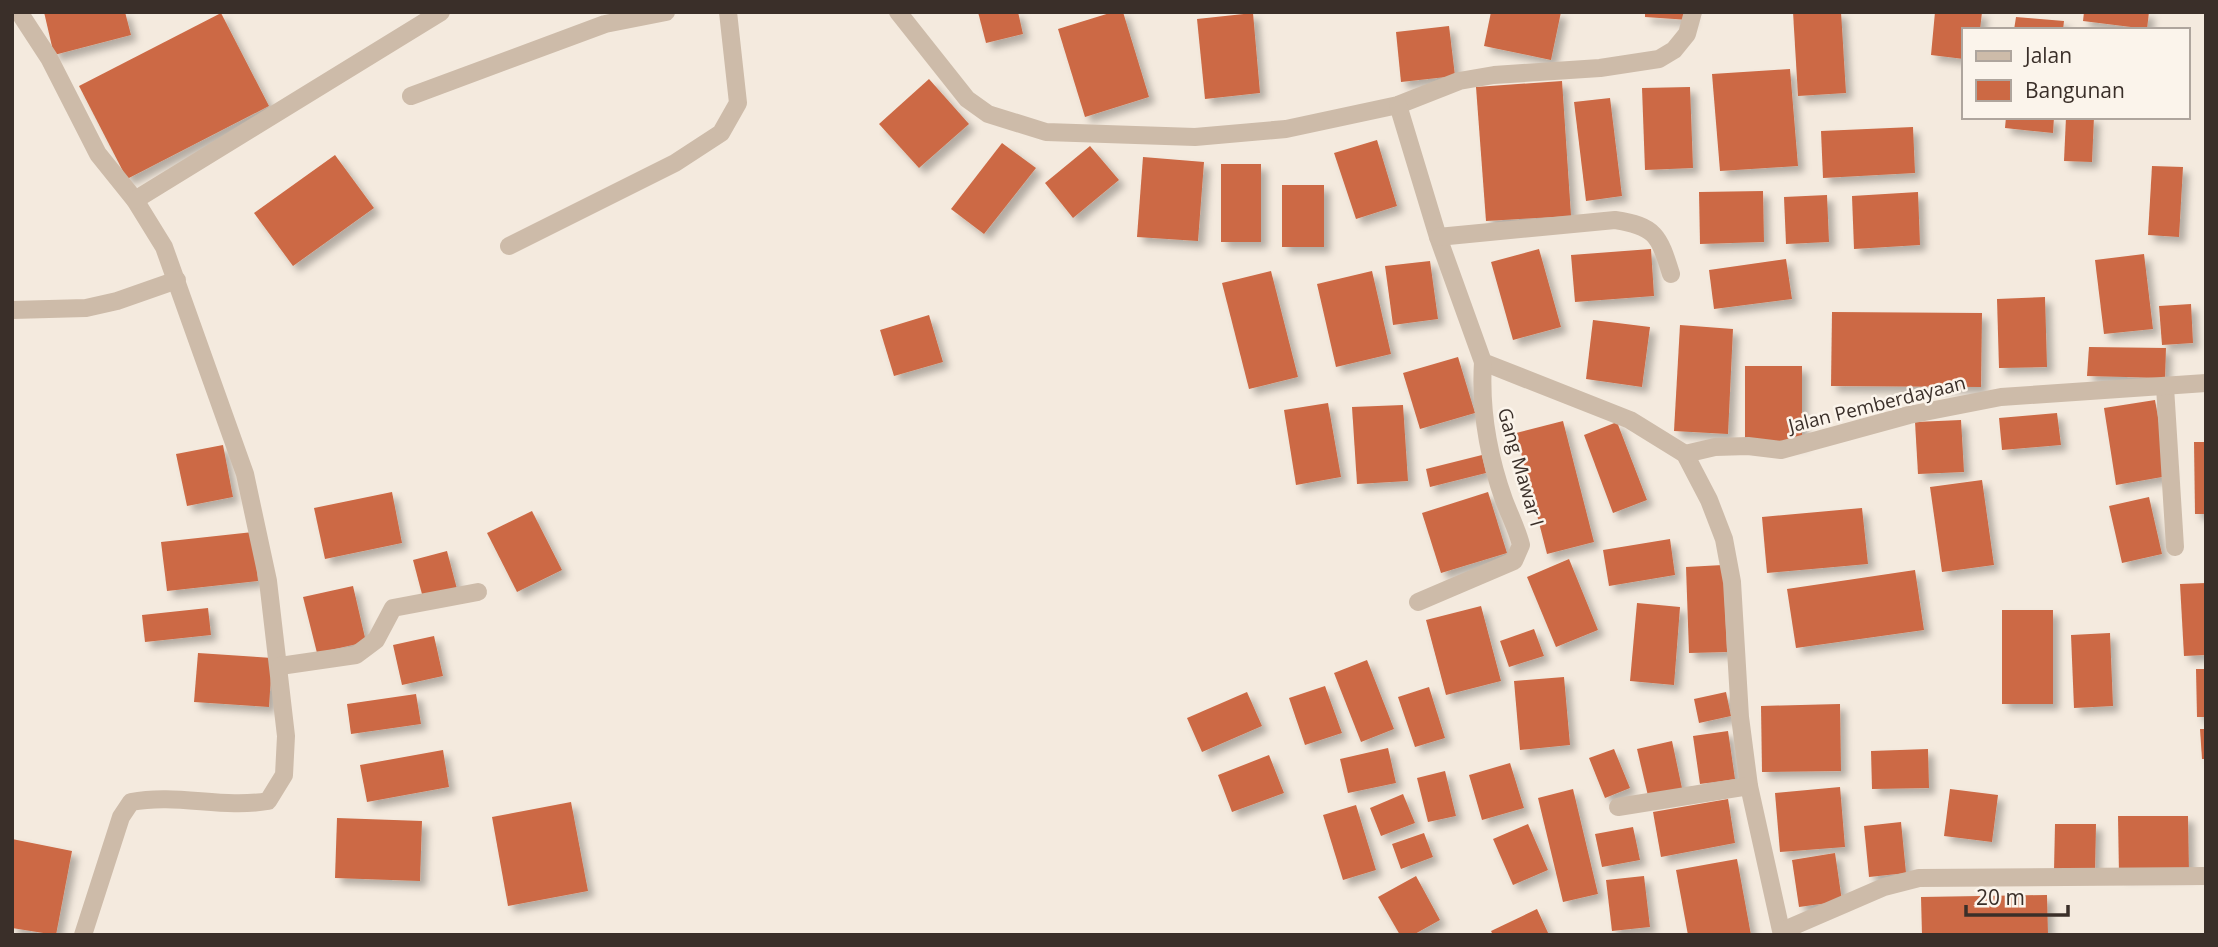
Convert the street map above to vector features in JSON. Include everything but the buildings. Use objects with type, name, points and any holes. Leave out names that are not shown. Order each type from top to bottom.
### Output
[{"type":"street","points":[[19,12],[49,58],[98,155],[135,200],[163,247],[177,280],[245,474],[268,581],[280,666],[286,736],[284,775],[268,801],[242,806],[151,798],[131,802],[121,817],[83,935]]},
{"type":"street","points":[[135,200],[441,12]]},
{"type":"street","points":[[411,96],[605,24],[666,12]]},
{"type":"street","points":[[509,246],[676,163],[720,133],[738,103],[728,12]]},
{"type":"street","points":[[898,12],[967,99],[988,114],[1046,132],[1195,137],[1286,129],[1398,105],[1459,81],[1600,68],[1659,59],[1674,50],[1687,34],[1693,12]]},
{"type":"street","points":[[1398,105],[1438,237],[1483,362],[1630,419],[1685,454],[1709,500],[1724,539],[1732,582],[1740,717],[1749,786],[1782,933],[1884,887],[1919,878],[2206,876]]},
{"type":"street","points":[[1438,237],[1615,220],[1642,224],[1657,235],[1671,274]]},
{"type":"street","points":[[12,310],[86,308],[117,301],[177,280]]},
{"type":"street","name":"Gang Mawar I","points":[[1419,602],[1514,561],[1521,545],[1504,500],[1485,430],[1480,400],[1483,362]]},
{"type":"street","name":"Jalan Pemberdayaan","points":[[1685,454],[1715,447],[1748,446],[1781,450],[1909,415],[2001,397],[2049,391],[2206,383]]},
{"type":"street","points":[[2165,387],[2175,547]]},
{"type":"street","points":[[280,666],[356,654],[376,639],[393,608],[478,592]]},
{"type":"street","points":[[1618,807],[1749,786]]}]
